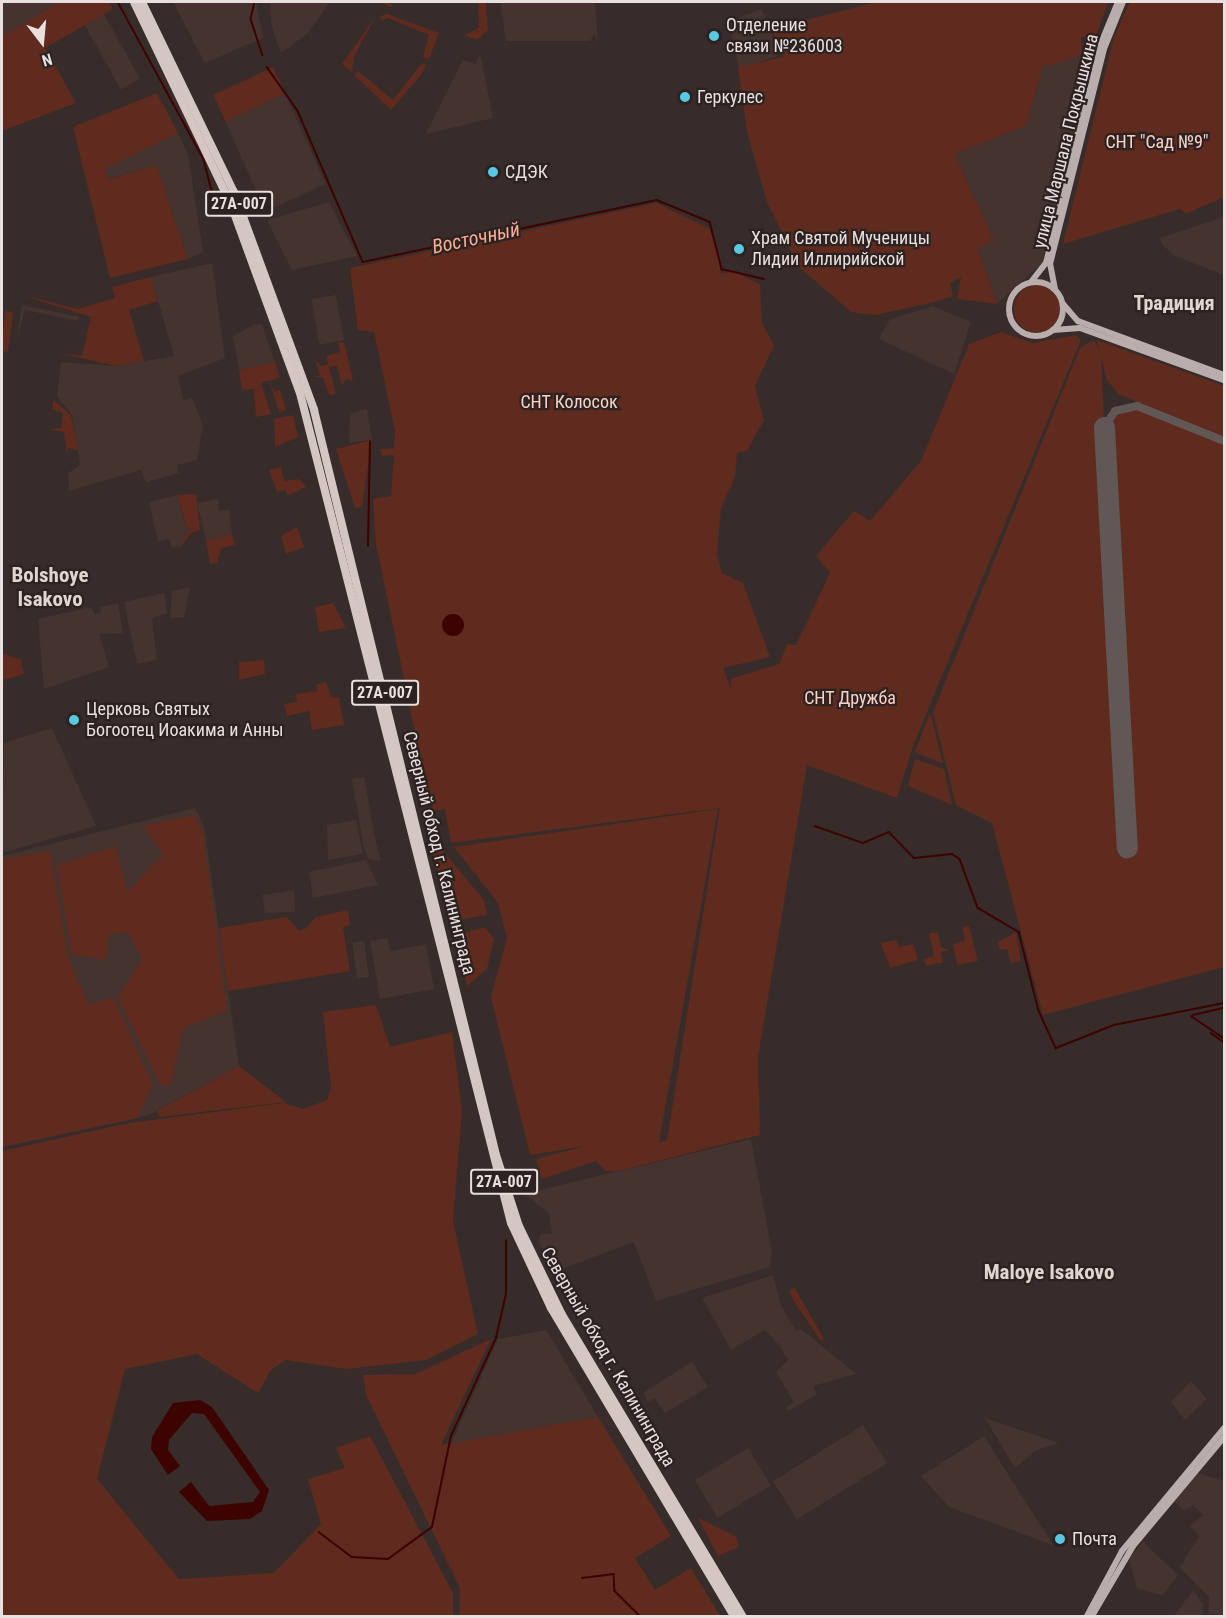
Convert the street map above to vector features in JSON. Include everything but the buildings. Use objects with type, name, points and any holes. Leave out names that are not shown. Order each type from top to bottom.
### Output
[{"type":"highway","name":"Северный обход г. Калининграда","points":[[132,2],[145,23],[225,191],[300,393],[511,1223],[551,1308],[734,1617]]},
{"type":"highway","name":"Северный обход г. Калининграда","points":[[142,2],[245,219],[314,411],[516,1218],[561,1313],[742,1617]]},
{"type":"highway","points":[[147,2],[167,51]]},
{"type":"main road","name":"улица Маршала Покрышкина","points":[[1031,282],[1046,262],[1098,55],[1118,2]]},
{"type":"main road","name":"улица Маршала Покрышкина","points":[[1055,289],[1050,264],[1106,44],[1123,2]]},
{"type":"main road","points":[[1224,375],[1082,323],[1063,304],[1055,289],[1031,282],[1011,299],[1012,322],[1031,336],[1053,330],[1080,328],[1224,380]]},
{"type":"main road","points":[[1053,330],[1063,304]]},
{"type":"main road","points":[[1092,1617],[1140,1532],[1214,1445],[1224,1428]]},
{"type":"main road","points":[[1214,1445],[1224,1437]]},
{"type":"main road","points":[[1087,1617],[1133,1537],[1140,1532]]},
{"type":"shaded area","points":[[2,2],[59,2],[2,36]]},
{"type":"shaded area","points":[[173,2],[256,2],[263,38],[205,63]]},
{"type":"shaded area","points":[[270,2],[330,2],[308,33],[281,53],[271,24]]},
{"type":"shaded area","points":[[500,2],[595,2],[598,41],[594,34],[590,41],[506,41]]},
{"type":"shaded area","points":[[762,9],[780,55],[739,69],[729,21]]},
{"type":"shaded area","points":[[104,14],[140,79],[121,89],[85,25]]},
{"type":"shaded area","points":[[1085,45],[1096,47],[1042,263],[997,304],[978,248],[994,241],[955,154],[1027,125],[1042,67],[1082,55]]},
{"type":"shaded area","points":[[480,53],[493,118],[426,134],[463,60],[476,64]]},
{"type":"shaded area","points":[[285,93],[326,184],[265,211],[225,120]]},
{"type":"shaded area","points":[[178,133],[188,154],[203,252],[188,259],[157,165],[108,179],[105,169]]},
{"type":"shaded area","points":[[329,202],[357,256],[292,270],[267,220]]},
{"type":"shaded area","points":[[1224,217],[1224,275],[1173,255],[1162,244],[1160,238]]},
{"type":"shaded area","points":[[212,263],[225,358],[178,376],[183,401],[192,397],[203,426],[197,460],[177,465],[179,473],[146,482],[141,470],[69,491],[68,473],[80,465],[72,415],[57,396],[61,362],[116,366],[174,356],[151,277]]},
{"type":"shaded area","points":[[336,295],[344,340],[319,345],[311,299]]},
{"type":"shaded area","points":[[22,305],[79,317],[79,321],[25,310],[17,338]]},
{"type":"shaded area","points":[[933,306],[971,322],[954,374],[879,339],[890,319]]},
{"type":"shaded area","points":[[255,324],[262,325],[275,362],[239,370],[233,336]]},
{"type":"shaded area","points":[[367,409],[372,440],[349,443],[350,413]]},
{"type":"shaded area","points":[[178,495],[185,525],[193,530],[187,531],[182,546],[172,548],[169,539],[158,542],[149,502]]},
{"type":"shaded area","points":[[218,499],[219,511],[229,510],[232,534],[206,540],[197,503]]},
{"type":"shaded area","points":[[190,587],[184,617],[170,618],[172,591]]},
{"type":"shaded area","points":[[164,593],[167,613],[152,618],[157,660],[137,664],[124,602]]},
{"type":"shaded area","points":[[118,603],[123,633],[99,634],[109,667],[44,689],[38,619],[91,607],[95,615],[101,613],[100,607]]},
{"type":"shaded area","points":[[453,614],[461,617],[464,625],[461,633],[453,636],[445,633],[442,625],[445,617]]},
{"type":"shaded area","points":[[52,728],[96,826],[2,853],[4,743]]},
{"type":"shaded area","points":[[364,777],[381,861],[368,859],[363,843],[352,779]]},
{"type":"shaded area","points":[[195,808],[204,826],[239,1066],[149,1115],[2,1147],[2,856]]},
{"type":"shaded area","points":[[356,820],[363,854],[328,860],[327,825]]},
{"type":"shaded area","points":[[366,860],[378,885],[313,898],[309,872]]},
{"type":"shaded area","points":[[294,890],[295,912],[265,913],[262,895]]},
{"type":"shaded area","points":[[387,938],[390,951],[426,944],[434,989],[380,999],[370,941]]},
{"type":"shaded area","points":[[364,941],[369,977],[357,978],[352,943]]},
{"type":"shaded area","points":[[751,1139],[772,1252],[770,1267],[656,1301],[634,1242],[554,1272],[538,1241],[541,1234],[552,1234],[549,1213],[524,1194]]},
{"type":"shaded area","points":[[773,1275],[781,1305],[796,1331],[801,1329],[856,1374],[813,1386],[817,1394],[788,1411],[786,1407],[794,1402],[776,1372],[788,1360],[778,1344],[765,1330],[731,1350],[702,1298]]},
{"type":"shaded area","points":[[546,1330],[598,1417],[451,1444],[498,1339]]},
{"type":"shaded area","points":[[692,1362],[708,1387],[665,1413],[655,1398],[648,1402],[643,1393]]},
{"type":"shaded area","points":[[1191,1381],[1207,1399],[1185,1420],[1171,1402]]},
{"type":"shaded area","points":[[200,1400],[212,1407],[269,1490],[262,1511],[250,1519],[207,1521],[179,1492],[191,1482],[209,1506],[253,1502],[260,1492],[204,1414],[192,1413],[169,1440],[168,1450],[180,1466],[168,1475],[151,1449],[152,1437],[173,1403]]},
{"type":"shaded area","points":[[985,1418],[1059,1443],[1037,1450],[1015,1468]]},
{"type":"shaded area","points":[[863,1425],[887,1463],[797,1519],[773,1481]]},
{"type":"shaded area","points":[[984,1436],[1053,1545],[949,1507],[921,1476]]},
{"type":"shaded area","points":[[748,1448],[771,1486],[718,1518],[695,1480]]},
{"type":"shaded area","points":[[1198,1473],[1224,1481],[1224,1616],[1209,1613],[1209,1597],[1180,1568],[1199,1536],[1190,1526],[1203,1515],[1193,1505],[1185,1511],[1173,1501]]},
{"type":"shaded area","points":[[1143,1542],[1178,1575],[1163,1595],[1137,1589],[1129,1558]]},
{"type":"shaded area","points":[[1193,1590],[1203,1604],[1202,1616],[1174,1616]]},
{"type":"green space","points":[[59,2],[108,2],[113,9],[45,48],[76,103],[2,131],[2,36]]},
{"type":"green space","points":[[378,2],[391,2],[392,7],[461,32]]},
{"type":"green space","points":[[478,2],[486,2],[488,30],[477,40],[464,35],[479,28]]},
{"type":"green space","points":[[876,2],[1108,2],[1096,36],[1081,37],[1082,55],[1042,68],[1027,125],[955,154],[994,241],[978,249],[997,304],[957,299],[961,277],[950,283],[953,296],[935,302],[875,315],[851,312],[798,266],[767,202],[747,132],[738,67],[783,57],[772,29]]},
{"type":"green space","name":"СНТ \"Сад №9\"","points":[[1130,2],[1224,2],[1224,197],[1186,214],[1180,209],[1063,244],[1114,37]]},
{"type":"green space","points":[[387,14],[439,33],[429,59],[423,57],[429,35],[388,18],[382,21],[380,16]]},
{"type":"green space","points":[[376,16],[354,56],[352,72],[342,64]]},
{"type":"green space","points":[[422,63],[426,65],[420,76],[391,110],[354,75],[358,71],[393,100]]},
{"type":"green space","points":[[273,67],[285,93],[225,121],[213,95]]},
{"type":"green space","points":[[157,93],[178,133],[105,169],[109,179],[157,165],[188,259],[110,278],[73,127]]},
{"type":"green space","points":[[656,203],[713,230],[721,273],[735,272],[760,284],[762,323],[774,345],[755,386],[764,420],[747,451],[737,453],[735,477],[721,508],[717,555],[722,573],[743,583],[770,657],[723,668],[732,691],[730,679],[779,664],[787,644],[796,645],[830,573],[816,556],[854,511],[870,521],[921,461],[969,344],[1001,332],[1033,343],[1076,335],[1081,340],[913,746],[897,798],[807,765],[758,1057],[760,1135],[618,1171],[606,1171],[596,1161],[542,1179],[536,1159],[586,1146],[530,1155],[491,997],[507,938],[498,903],[454,847],[718,809],[659,1143],[667,1140],[720,808],[451,843],[445,809],[433,811],[429,790],[425,790],[419,761],[425,759],[420,757],[376,544],[373,499],[391,496],[394,455],[382,456],[380,449],[394,448],[395,431],[374,332],[358,330],[350,268]]},
{"type":"green space","points":[[151,277],[158,301],[129,310],[144,361],[116,366],[63,354],[82,356],[91,317],[18,294],[78,309],[115,298],[112,287]]},
{"type":"green space","points":[[1038,285],[1055,292],[1062,309],[1055,326],[1038,333],[1021,326],[1014,309],[1021,292]]},
{"type":"green space","points":[[5,311],[13,312],[8,352],[2,351]]},
{"type":"green space","points":[[1094,340],[1101,353],[1124,848],[1130,847],[1109,419],[1132,407],[1224,444],[1224,967],[1043,1015],[992,823],[956,805],[933,712],[1080,348]]},
{"type":"green space","points":[[1097,340],[1224,386],[1224,438],[1118,394],[1107,380]]},
{"type":"green space","points":[[344,342],[353,381],[346,379],[342,386],[337,366],[329,367],[336,394],[329,395],[323,377],[314,377],[320,375],[315,359],[321,366],[328,364],[326,356],[340,352],[338,343]]},
{"type":"green space","points":[[275,362],[280,377],[270,381],[274,392],[280,390],[286,410],[279,412],[269,380],[261,383],[271,414],[256,417],[254,389],[242,390],[239,370]]},
{"type":"green space","points":[[53,400],[71,415],[78,450],[68,448],[67,454],[64,432],[47,429],[61,428],[63,413],[52,409]]},
{"type":"green space","points":[[293,415],[298,437],[275,447],[274,419]]},
{"type":"green space","points":[[372,440],[362,507],[355,508],[336,449]]},
{"type":"green space","points":[[281,467],[284,481],[299,479],[306,487],[287,496],[286,490],[277,492],[269,470]]},
{"type":"green space","points":[[196,494],[200,530],[191,533],[182,546],[187,531],[193,530],[186,526],[178,495]]},
{"type":"green space","points":[[297,527],[304,547],[286,554],[281,536]]},
{"type":"green space","points":[[232,534],[235,545],[221,548],[217,563],[210,564],[206,540]]},
{"type":"green space","points":[[333,603],[346,628],[319,632],[315,607]]},
{"type":"green space","points":[[2,653],[21,660],[24,674],[3,680],[4,689],[2,688]]},
{"type":"green space","points":[[264,660],[265,674],[239,680],[239,662]]},
{"type":"green space","points":[[326,682],[332,698],[339,697],[344,725],[312,730],[309,711],[287,716],[284,704],[297,702],[296,694],[317,691],[316,685]]},
{"type":"green space","points":[[929,715],[931,716],[943,764],[915,752]]},
{"type":"green space","points":[[915,759],[944,769],[952,805],[908,786]]},
{"type":"green space","points":[[194,815],[203,832],[227,1010],[183,1029],[171,1085],[160,1085],[118,997],[142,959],[128,933],[109,934],[106,960],[71,954],[57,865],[115,846],[128,891],[163,854],[143,826]]},
{"type":"green space","points":[[438,845],[484,900],[487,915],[451,921],[431,846]]},
{"type":"green space","points":[[50,851],[68,956],[88,1004],[114,998],[153,1084],[138,1118],[2,1147],[2,859]]},
{"type":"green space","points":[[348,910],[350,925],[343,927],[350,971],[228,991],[219,928],[287,917],[298,930],[305,929],[316,917]]},
{"type":"green space","points":[[969,926],[978,961],[957,965],[953,944],[965,941],[962,927]]},
{"type":"green space","points":[[485,927],[494,939],[487,969],[467,986],[456,940],[460,934]]},
{"type":"green space","points":[[938,932],[941,947],[950,950],[941,952],[943,962],[926,966],[924,959],[934,956],[929,934]]},
{"type":"green space","points":[[1016,932],[1021,961],[1011,963],[1007,949],[1000,950],[998,942]]},
{"type":"green space","points":[[896,940],[899,947],[913,944],[918,960],[890,968],[881,943]]},
{"type":"green space","points":[[376,1005],[390,1047],[452,1032],[462,1111],[453,1221],[478,1334],[426,1360],[347,1369],[286,1360],[271,1370],[258,1393],[197,1354],[125,1369],[97,1479],[179,1579],[274,1573],[321,1524],[308,1479],[345,1468],[336,1448],[370,1436],[453,1593],[453,1616],[2,1616],[2,1151],[129,1123],[284,1103],[303,1109],[327,1100],[331,1087],[323,1012]]},
{"type":"green space","points":[[239,1066],[286,1102],[160,1117],[157,1111]]},
{"type":"green space","points":[[794,1287],[824,1339],[821,1341],[793,1300],[789,1290]]},
{"type":"green space","points":[[491,1339],[441,1445],[598,1417],[671,1536],[635,1558],[655,1590],[691,1568],[720,1616],[459,1616],[460,1588],[366,1395],[363,1375],[415,1374]]},
{"type":"green space","points":[[698,1518],[736,1536],[739,1547],[718,1556]]},
{"type":"waterway","name":"Восточный","points":[[118,2],[204,160],[216,206]]},
{"type":"waterway","name":"Восточный","points":[[255,2],[251,19],[263,55]]},
{"type":"waterway","name":"Восточный","points":[[267,67],[298,111],[363,262],[657,200],[710,222],[722,269],[764,279]]},
{"type":"waterway","points":[[368,546],[370,442]]},
{"type":"waterway","points":[[815,826],[863,843],[889,832],[914,858],[952,854],[960,859],[978,908],[1019,932],[1039,1011],[1056,1048],[1114,1025],[1224,1003]]},
{"type":"waterway","points":[[1193,1015],[1224,1008]]},
{"type":"waterway","points":[[1191,1016],[1224,1038]]},
{"type":"waterway","points":[[1211,1033],[1224,1042]]},
{"type":"waterway","points":[[319,1532],[352,1557],[388,1559],[432,1527],[451,1436],[496,1338],[506,1294],[506,1241]]},
{"type":"waterway","points":[[582,1578],[614,1574],[615,1591],[640,1616]]},
{"type":"taxiway","points":[[1104,427],[1115,411],[1137,406],[1224,441]]},
{"type":"runway","points":[[1104,427],[1127,847]]},
{"type":"place","name":"Отделение связи №236003","points":[[714,36]]},
{"type":"place","name":"Геркулес","points":[[685,97]]},
{"type":"place","name":"СДЭК","points":[[493,172]]},
{"type":"place","name":"Храм Святой Мученицы Лидии Иллирийской","points":[[739,249]]},
{"type":"place","name":"Церковь Святых Богоотец Иоакима и Анны","points":[[74,720]]},
{"type":"place","name":"Почта","points":[[1060,1539]]},
{"type":"district","name":"Традиция","points":[[1174,303]]},
{"type":"district","name":"Bolshoye Isakovo","points":[[50,587]]},
{"type":"district","name":"Maloye Isakovo","points":[[1049,1272]]},
{"type":"park label","name":"СНТ Колосок","points":[[569,402]]},
{"type":"park label","name":"СНТ Дружба","points":[[850,698]]}]
